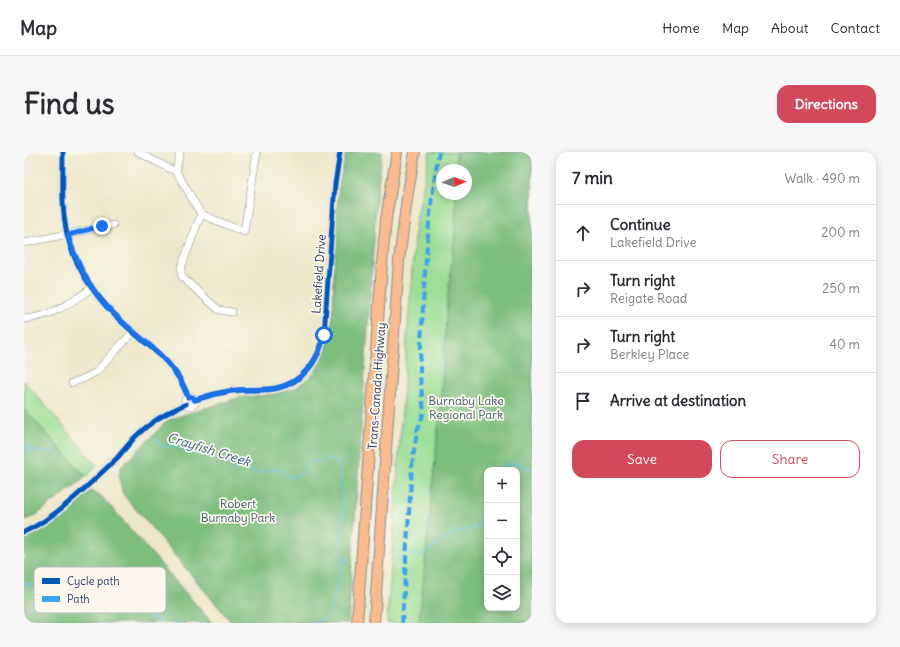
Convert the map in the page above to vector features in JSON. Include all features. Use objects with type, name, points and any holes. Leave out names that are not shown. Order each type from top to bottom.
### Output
[{"type":"highway","name":"Trans-Canada Highway","points":[[357,623],[382,264],[386,219],[397,152]]},
{"type":"highway","name":"Trans-Canada Highway","points":[[374,623],[399,261],[406,198],[415,152]]},
{"type":"street","points":[[24,532],[49,518],[61,508],[118,457],[136,436],[153,422],[170,411],[186,404],[185,400],[192,398],[169,364],[107,307],[92,288],[80,268],[68,235],[63,202],[63,152]]},
{"type":"street","points":[[138,152],[176,171],[201,214],[244,232],[257,152]]},
{"type":"street","points":[[176,171],[180,152]]},
{"type":"street","name":"Lakefield Drive","points":[[192,398],[230,391],[278,388],[300,377],[315,360],[321,349],[324,335],[335,184],[340,152]]},
{"type":"street","points":[[201,214],[181,268],[181,274],[183,278],[219,310],[232,312]]},
{"type":"street","points":[[24,243],[68,235],[102,226],[113,225]]},
{"type":"street","points":[[24,319],[36,318],[55,312],[92,288]]},
{"type":"street","points":[[72,383],[96,372],[133,332]]},
{"type":"green space","name":"Robert Burnaby Park","points":[[346,152],[382,152],[377,192],[348,623],[232,623],[123,494],[119,478],[121,467],[168,420],[238,398],[275,394],[296,388],[315,373],[326,351],[333,318],[335,236],[339,186]]},
{"type":"green space","name":"Burnaby Lake Regional Park","points":[[430,152],[532,152],[532,623],[387,623],[415,227]]},
{"type":"green space","name":"Burnaby Lake Regional Park","points":[[456,152],[532,152],[532,623],[419,623],[441,398],[447,301],[455,235],[456,200],[472,200],[472,164],[456,164]]},
{"type":"green space","points":[[24,381],[97,466],[86,477],[24,409]]},
{"type":"green space","points":[[24,409],[86,477],[35,516],[24,520]]},
{"type":"green space","points":[[90,491],[100,495],[163,567],[34,567],[34,613],[166,613],[166,570],[212,623],[24,623],[24,539],[51,523]]},
{"type":"waterway","name":"Crayfish Creek","points":[[156,439],[163,446],[178,447],[188,453],[200,453],[216,460],[226,462],[236,469],[247,469],[254,473],[281,469],[288,476],[298,476],[303,472],[307,463],[329,459],[339,464],[344,513],[340,550],[342,556],[349,559]]},
{"type":"waterway","name":"Crayfish Creek","points":[[24,447],[41,452],[54,452]]},
{"type":"waterway","name":"Crayfish Creek","points":[[502,467],[504,465],[516,463],[532,469]]},
{"type":"waterway","name":"Crayfish Creek","points":[[410,554],[419,556],[426,553],[453,533],[478,527],[484,506]]},
{"type":"waterway","name":"Crayfish Creek","points":[[396,561],[400,556],[404,555]]},
{"type":"waterway","points":[[310,623],[327,617],[337,591],[341,563],[349,559]]},
{"type":"waterway","points":[[24,583],[34,585]]},
{"type":"waterway","points":[[141,613],[163,623]]},
{"type":"waterway","points":[[174,623],[180,623]]},
{"type":"marked path","points":[[402,623],[412,465],[417,431],[424,412],[420,377],[424,283],[428,230],[439,152]]},
{"type":"cycle path","points":[[63,152],[65,224],[71,247],[82,272],[97,295],[115,315],[172,368],[185,388],[188,397]]},
{"type":"cycle path","points":[[195,400],[229,391],[277,388],[295,381],[314,361],[322,344],[324,335],[335,184],[340,152]]},
{"type":"cycle path","points":[[24,532],[49,518],[73,499],[117,458],[135,437],[146,427],[165,414],[186,404]]},
{"type":"route","points":[[102,226],[68,235],[80,268],[98,297],[130,329],[169,364],[181,380],[188,396],[192,396],[195,400],[230,391],[278,388],[294,381],[311,366],[319,354],[324,335]]}]
